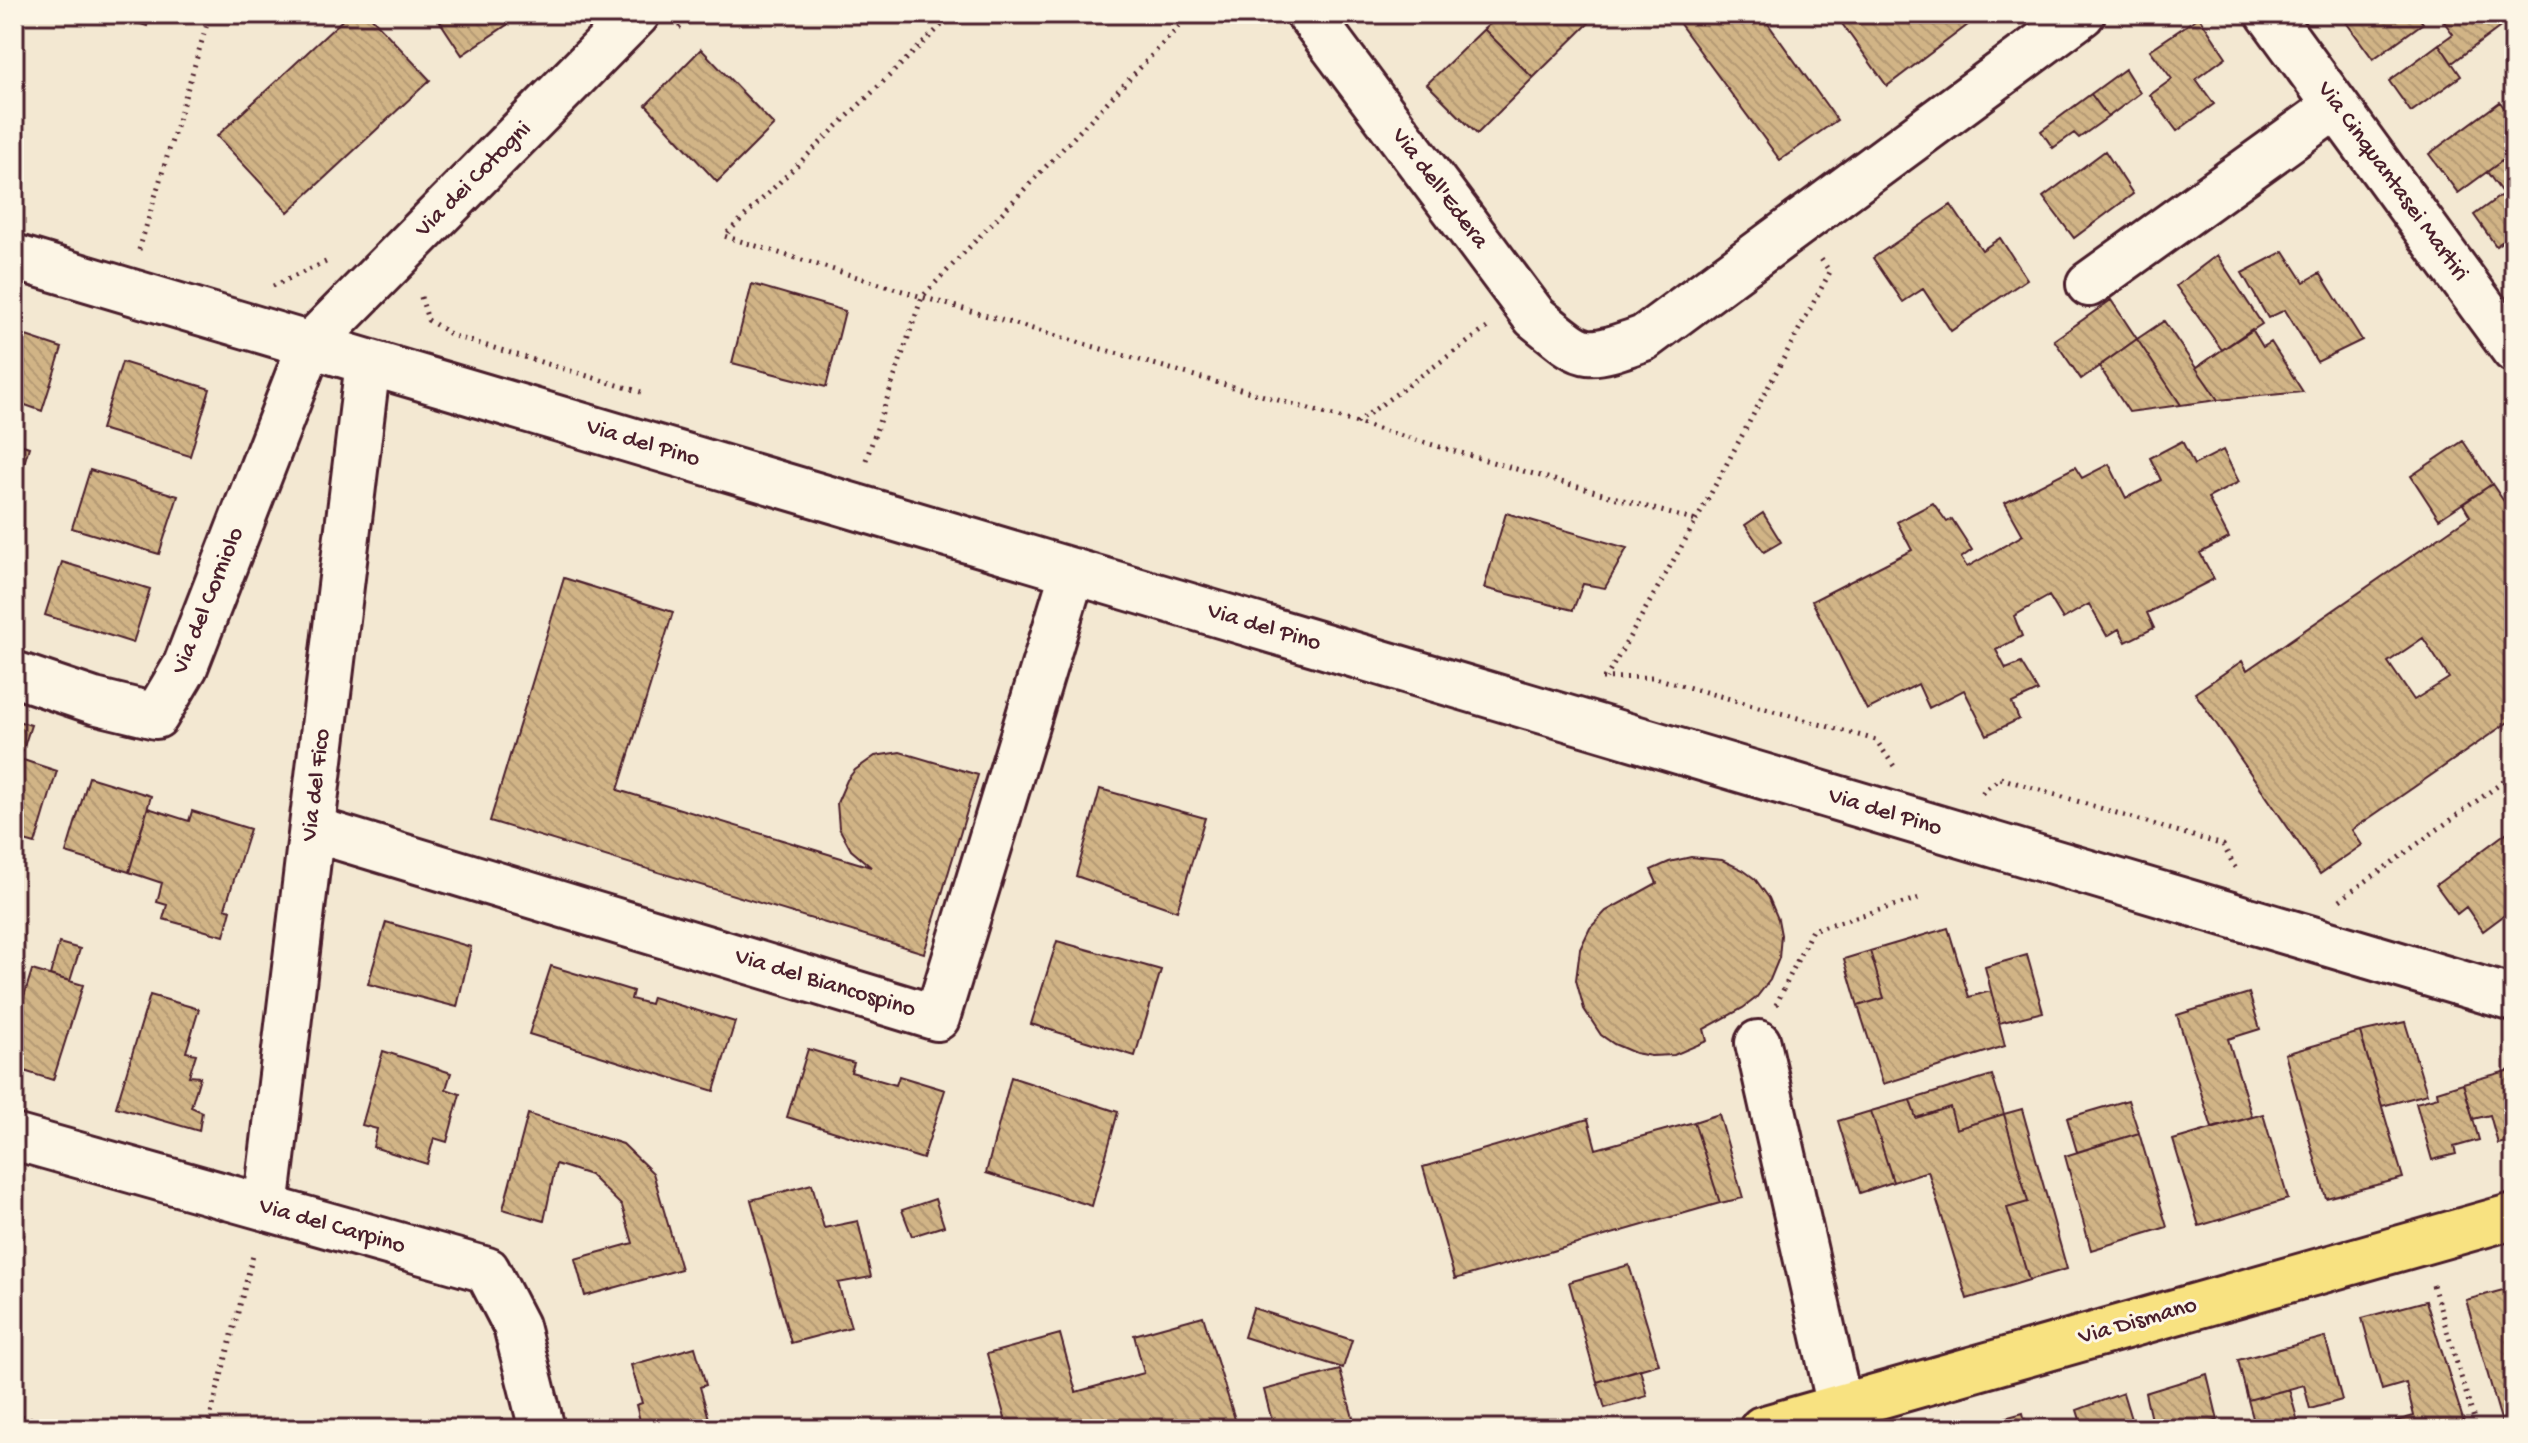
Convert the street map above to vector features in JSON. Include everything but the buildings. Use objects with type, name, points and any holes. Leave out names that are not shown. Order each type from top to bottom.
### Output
[{"type":"main road","name":"Via Dismano","points":[[1762,1429],[2514,1216]]},
{"type":"street","name":"Via dell'Edera","points":[[1309,14],[1523,302],[1535,317],[1579,353],[1602,353],[1644,338],[1797,225]]},
{"type":"street","points":[[1797,225],[2082,14]]},
{"type":"street","name":"Via Cinquantasei Martiri","points":[[2269,14],[2336,106],[2506,320]]},
{"type":"street","name":"Via dei Cotogni","points":[[310,345],[644,20]]},
{"type":"street","points":[[2089,284],[2336,106]]},
{"type":"street","name":"Via del Pino","points":[[14,257],[2514,999]]},
{"type":"street","name":"Via del Corniolo","points":[[14,674],[94,701],[156,716],[185,667],[310,345]]},
{"type":"street","name":"Via del Fico","points":[[266,1208],[368,362]]},
{"type":"street","name":"Via del Biancospino","points":[[312,829],[937,1018],[1073,571]]},
{"type":"street","points":[[1758,1043],[1840,1407]]},
{"type":"street","name":"Via del Carpino","points":[[14,1137],[487,1270],[516,1326],[542,1429]]},
{"type":"path","points":[[136,260],[210,14]]},
{"type":"path","points":[[644,20],[694,14]]},
{"type":"path","points":[[953,14],[724,236],[922,297],[1696,521]]},
{"type":"path","points":[[851,455],[866,460],[922,297],[1191,14]]},
{"type":"path","points":[[1605,679],[1696,521],[1830,272],[1797,225]]},
{"type":"path","points":[[421,294],[428,320],[454,336],[652,396]]},
{"type":"path","points":[[1356,423],[1523,302]]},
{"type":"path","points":[[1590,675],[1605,679],[1652,677],[1876,740],[1899,773]]},
{"type":"path","points":[[2335,903],[2514,774]]},
{"type":"path","points":[[1977,797],[2000,778],[2223,845],[2241,878]]},
{"type":"path","points":[[1758,1043],[1812,930],[1920,898]]},
{"type":"path","points":[[207,1429],[266,1208]]},
{"type":"path","points":[[2420,1242],[2477,1429]]},
{"type":"path","points":[[14,1414],[67,1429]]}]
